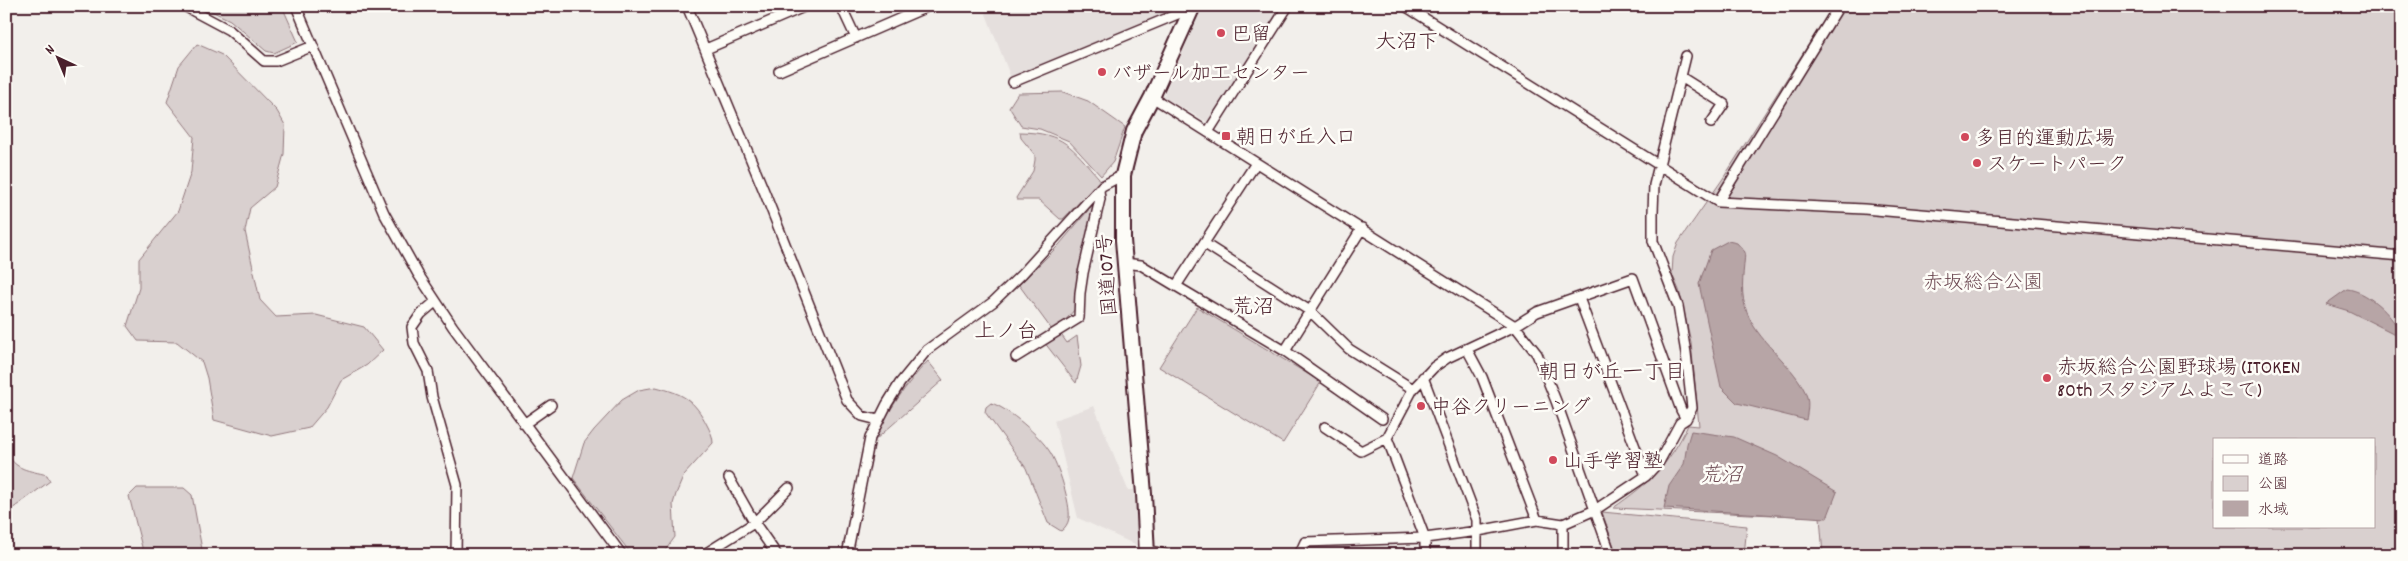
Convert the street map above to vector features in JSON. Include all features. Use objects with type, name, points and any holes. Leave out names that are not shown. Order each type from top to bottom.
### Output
[{"type":"highway","name":"国道107号","points":[[1147,552],[1124,263],[1123,175],[1134,132],[1191,10]]},
{"type":"street","points":[[184,6],[229,30],[264,61],[276,61],[313,46]]},
{"type":"street","points":[[296,6],[384,212],[435,302],[622,555]]},
{"type":"street","points":[[687,6],[847,400],[862,416],[878,420]]},
{"type":"street","points":[[706,50],[806,6]]},
{"type":"street","points":[[841,6],[856,38]]},
{"type":"street","points":[[779,71],[930,6]]},
{"type":"street","points":[[1208,132],[1288,6]]},
{"type":"street","points":[[1405,6],[1718,202],[1864,209],[2402,256]]},
{"type":"street","points":[[1718,202],[1839,6]]},
{"type":"street","points":[[1013,82],[1191,10]]},
{"type":"street","points":[[1299,555],[1304,542],[1424,538],[1478,532],[1537,520],[1563,524],[1595,510],[1646,476],[1659,462],[1680,423],[1686,419],[1692,408],[1686,353],[1678,306],[1653,241],[1654,185],[1686,56]]},
{"type":"street","points":[[1681,76],[1724,104],[1711,123]]},
{"type":"street","points":[[1152,97],[1515,326],[1537,354],[1556,401],[1611,555]]},
{"type":"street","points":[[1176,286],[1256,163]]},
{"type":"street","points":[[847,555],[870,438],[878,420],[900,383],[928,350],[993,302],[1037,259],[1099,190],[1123,175]]},
{"type":"street","points":[[1016,357],[1080,318],[1080,294],[1100,200],[1099,190]]},
{"type":"street","points":[[1285,351],[1362,228]]},
{"type":"street","points":[[1204,244],[1310,311],[1350,349],[1413,389]]},
{"type":"street","points":[[1124,263],[1141,265],[1285,351],[1382,419]]},
{"type":"street","points":[[1325,427],[1361,451],[1387,438],[1413,389],[1423,377],[1447,358],[1515,326],[1537,312],[1633,278],[1680,410],[1686,419]]},
{"type":"street","points":[[1579,298],[1646,476]]},
{"type":"street","points":[[435,302],[421,314],[412,327],[414,343],[428,371],[432,397],[457,485],[456,555]]},
{"type":"street","points":[[1467,349],[1482,377],[1537,520]]},
{"type":"street","points":[[1423,377],[1477,520],[1477,555]]},
{"type":"street","points":[[524,424],[551,405]]},
{"type":"street","points":[[1387,438],[1424,538],[1425,555]]},
{"type":"street","points":[[729,478],[754,523],[777,555]]},
{"type":"street","points":[[704,555],[754,523],[790,488]]},
{"type":"street","points":[[1563,524],[1563,555]]},
{"type":"street","points":[[1147,552],[1168,555]]},
{"type":"shaded area","points":[[990,6],[1179,6],[1107,41],[1011,78],[984,9]]},
{"type":"shaded area","points":[[1203,6],[1284,6],[1209,123],[1163,97]]},
{"type":"shaded area","points":[[1094,406],[1128,490],[1134,490],[1140,547],[1078,518],[1054,420]]},
{"type":"green space","points":[[201,6],[282,6],[298,42],[274,53],[266,51],[230,20]]},
{"type":"green space","name":"赤坂総合公園","points":[[1833,6],[2402,6],[2402,555],[1823,555],[1820,517],[1613,508],[1657,472],[1674,451],[1688,425],[1699,426],[1691,342],[1679,290],[1672,274],[1673,257],[1678,243],[1722,180]]},
{"type":"green space","points":[[197,44],[222,55],[277,111],[285,125],[284,154],[275,187],[250,208],[245,231],[260,300],[276,317],[316,315],[364,327],[383,350],[367,365],[341,380],[327,407],[309,428],[272,436],[214,420],[207,378],[202,362],[177,342],[138,341],[127,326],[139,288],[139,259],[178,211],[191,172],[194,137],[167,102],[179,66]]},
{"type":"green space","points":[[1063,92],[1088,101],[1125,127],[1113,162],[1101,176],[1069,141],[1040,129],[1021,126],[1009,107],[1018,93]]},
{"type":"green space","points":[[1020,132],[1047,135],[1066,144],[1074,150],[1099,178],[1099,182],[1063,219],[1060,219],[1039,200],[1017,200],[1016,198],[1033,171],[1035,160],[1035,155],[1021,138]]},
{"type":"green space","points":[[1097,200],[1086,251],[1078,270],[1075,309],[1064,322],[1052,330],[1019,285],[1059,245]]},
{"type":"green space","points":[[1197,307],[1321,382],[1283,443],[1159,367]]},
{"type":"green space","points":[[1060,333],[1067,343],[1077,336],[1081,366],[1076,383],[1044,342]]},
{"type":"green space","points":[[928,361],[943,380],[874,441],[898,399]]},
{"type":"green space","points":[[656,387],[681,395],[692,403],[707,425],[713,443],[684,475],[676,494],[673,504],[675,537],[664,552],[659,555],[632,555],[573,478],[584,443],[594,430],[622,400],[639,390]]},
{"type":"green space","points":[[991,403],[1023,423],[1050,452],[1057,465],[1068,503],[1068,522],[1061,531],[1048,523],[1026,468],[985,412],[986,407]]},
{"type":"green space","points":[[6,451],[18,466],[47,475],[50,481],[8,512]]},
{"type":"green space","points":[[137,488],[184,488],[192,495],[203,555],[144,555],[129,496]]},
{"type":"green space","points":[[1602,512],[1747,526],[1744,555],[1617,555]]},
{"type":"water","points":[[1728,241],[1737,243],[1745,252],[1743,293],[1745,306],[1750,319],[1765,342],[1802,385],[1808,400],[1806,420],[1737,403],[1721,387],[1699,284],[1711,250]]},
{"type":"water","points":[[2347,289],[2362,294],[2382,308],[2397,327],[2397,333],[2393,333],[2349,311],[2326,304]]},
{"type":"water","name":"荒沼","points":[[1691,431],[1734,437],[1777,456],[1837,492],[1827,518],[1664,508],[1669,486],[1684,464]]},
{"type":"place","name":"巴留","points":[[1221,33]]},
{"type":"place","name":"バザール加工センター","points":[[1102,72]]},
{"type":"place","name":"朝日が丘入口","points":[[1226,136]]},
{"type":"place","name":"多目的運動広場","points":[[1965,137]]},
{"type":"place","name":"スケートパーク","points":[[1977,163]]},
{"type":"place","name":"赤坂総合公園野球場 (ITOKEN 80th スタジアムよこて)","points":[[2047,378]]},
{"type":"place","name":"中谷クリーニング","points":[[1421,406]]},
{"type":"place","name":"山手学習塾","points":[[1553,460]]},
{"type":"district","name":"大沼下","points":[[1407,41]]},
{"type":"district","name":"荒沼","points":[[1253,306]]},
{"type":"district","name":"上ノ台","points":[[1006,330]]},
{"type":"district","name":"朝日が丘一丁目","points":[[1612,371]]}]
